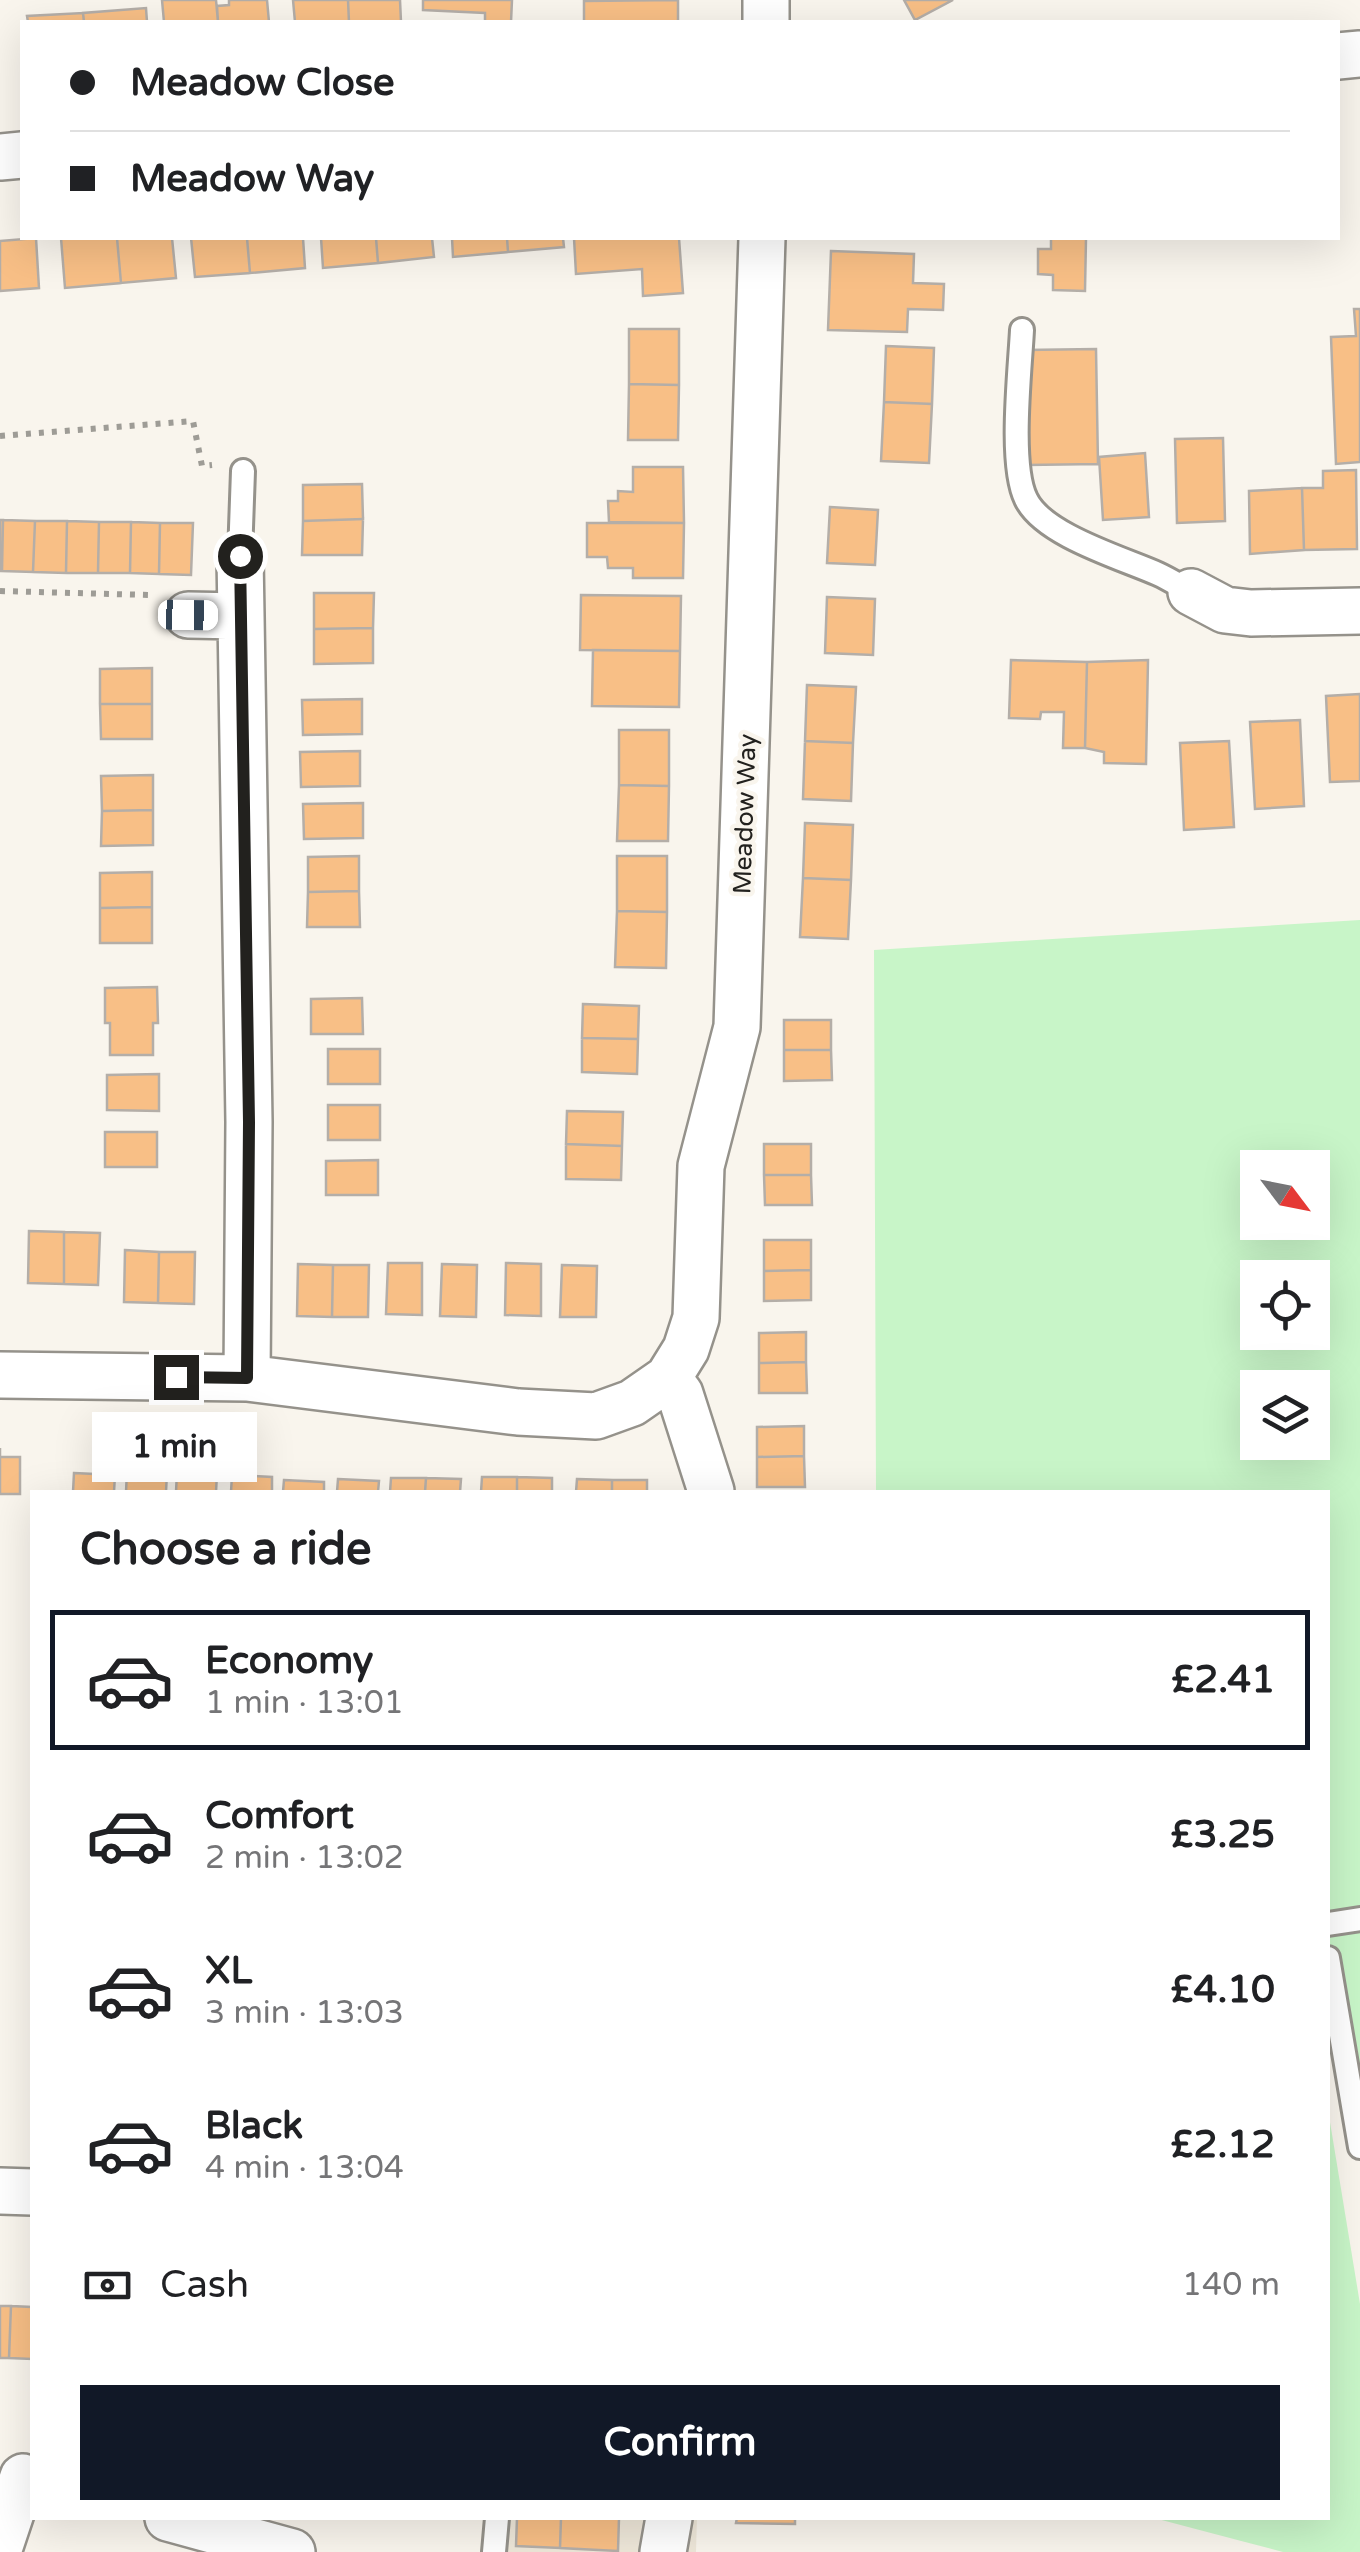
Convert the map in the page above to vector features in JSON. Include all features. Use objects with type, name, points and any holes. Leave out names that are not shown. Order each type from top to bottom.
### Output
[{"type":"street","name":"Meadow Way","points":[[0,1374],[247,1378],[518,1412],[596,1416],[632,1403],[668,1378],[686,1349],[696,1318],[700,1166],[737,1027],[762,240]]},
{"type":"street","points":[[240,556],[249,1122],[247,1378]]},
{"type":"street","points":[[1191,592],[1225,610],[1360,612]]},
{"type":"street","points":[[188,615],[241,616]]},
{"type":"street","points":[[668,1378],[680,1394],[711,1490]]},
{"type":"street","points":[[0,2192],[30,2192]]},
{"type":"street","points":[[0,2546],[18,2476]]},
{"type":"street","points":[[175,2520],[292,2552]]},
{"type":"street","points":[[663,2552],[669,2520]]},
{"type":"lane","points":[[1022,330],[1017,433],[1026,501],[1057,530],[1191,592]]},
{"type":"lane","points":[[240,556],[243,471]]},
{"type":"lane","points":[[1330,1924],[1360,1919]]},
{"type":"lane","points":[[1330,1970],[1360,2147]]},
{"type":"lane","points":[[494,2552],[497,2520]]},
{"type":"path","points":[[0,436],[193,421],[202,466],[243,465],[243,471]]},
{"type":"path","points":[[0,591],[180,596],[188,615]]},
{"type":"shaded area","points":[[488,2520],[697,2520],[696,2552],[486,2552]]},
{"type":"green space","points":[[1360,920],[1360,2147],[1330,1970],[1330,1490],[876,1490],[874,950]]},
{"type":"green space","points":[[1330,2122],[1360,2304],[1360,2552],[1283,2552],[1162,2520],[1330,2520]]},
{"type":"building","points":[[162,0],[216,0],[218,20],[164,20]]},
{"type":"building","points":[[229,0],[267,0],[269,20],[218,20],[217,6],[229,5]]},
{"type":"building","points":[[293,0],[348,0],[349,20],[295,20]]},
{"type":"building","points":[[348,0],[400,0],[401,20],[349,20]]},
{"type":"building","points":[[423,0],[512,0],[511,20],[485,20],[485,13],[423,10]]},
{"type":"building","points":[[678,0],[678,20],[584,20],[584,1]]},
{"type":"building","points":[[904,0],[953,0],[915,20]]},
{"type":"building","points":[[146,8],[147,20],[84,20],[83,13]]},
{"type":"building","points":[[83,13],[84,20],[28,20],[27,16]]},
{"type":"building","points":[[36,240],[39,288],[0,291],[0,241]]},
{"type":"building","points":[[61,240],[117,240],[121,283],[65,288]]},
{"type":"building","points":[[117,240],[172,240],[176,278],[121,283]]},
{"type":"building","points":[[191,240],[247,240],[250,273],[195,277]]},
{"type":"building","points":[[247,240],[303,240],[305,268],[250,273]]},
{"type":"building","points":[[321,240],[376,240],[378,263],[323,268]]},
{"type":"building","points":[[376,240],[432,240],[434,257],[378,263]]},
{"type":"building","points":[[452,240],[507,240],[508,252],[453,257]]},
{"type":"building","points":[[507,240],[563,240],[564,247],[508,252]]},
{"type":"building","points":[[574,240],[679,240],[683,293],[643,296],[642,269],[576,274]]},
{"type":"building","points":[[1051,240],[1086,240],[1085,291],[1053,290],[1053,275],[1038,274],[1038,249],[1051,249]]},
{"type":"building","points":[[831,251],[914,254],[913,283],[944,284],[943,310],[908,309],[907,332],[828,330]]},
{"type":"building","points":[[1354,309],[1360,309],[1360,462],[1336,464],[1331,337],[1356,336]]},
{"type":"building","points":[[629,329],[679,329],[679,385],[629,384]]},
{"type":"building","points":[[886,346],[934,348],[932,404],[884,402]]},
{"type":"building","points":[[1096,349],[1098,464],[1027,465],[1025,350]]},
{"type":"building","points":[[629,384],[679,385],[678,440],[628,440]]},
{"type":"building","points":[[884,402],[932,404],[929,463],[881,461]]},
{"type":"building","points":[[1223,438],[1225,521],[1177,523],[1175,439]]},
{"type":"building","points":[[1145,453],[1149,517],[1103,520],[1099,457]]},
{"type":"building","points":[[633,467],[683,467],[684,523],[609,522],[608,501],[618,501],[618,491],[633,492]]},
{"type":"building","points":[[1356,470],[1357,549],[1304,550],[1302,488],[1323,488],[1323,471]]},
{"type":"building","points":[[362,484],[363,519],[303,521],[303,485]]},
{"type":"building","points":[[1302,488],[1304,550],[1250,554],[1249,491]]},
{"type":"building","points":[[830,507],[878,510],[875,565],[827,563]]},
{"type":"building","points":[[363,519],[362,555],[302,555],[303,521]]},
{"type":"building","points":[[3,520],[2,571],[0,571]]},
{"type":"building","points":[[3,520],[35,521],[33,572],[2,571]]},
{"type":"building","points":[[35,521],[67,521],[66,573],[33,572]]},
{"type":"building","points":[[67,521],[99,522],[98,573],[66,573]]},
{"type":"building","points":[[99,522],[131,522],[130,573],[98,573]]},
{"type":"building","points":[[131,522],[160,523],[159,574],[130,573]]},
{"type":"building","points":[[160,523],[193,523],[191,575],[159,574]]},
{"type":"building","points":[[587,523],[684,523],[683,578],[633,578],[633,568],[608,568],[607,557],[587,557]]},
{"type":"building","points":[[314,593],[374,593],[373,628],[314,629]]},
{"type":"building","points":[[581,595],[681,596],[680,651],[580,650]]},
{"type":"building","points":[[827,597],[875,599],[873,655],[825,653]]},
{"type":"building","points":[[373,628],[373,663],[314,664],[314,629]]},
{"type":"building","points":[[593,650],[680,651],[679,707],[592,706]]},
{"type":"building","points":[[1011,660],[1087,662],[1085,748],[1063,748],[1064,712],[1041,712],[1040,719],[1009,718]]},
{"type":"building","points":[[1148,660],[1146,764],[1104,763],[1104,752],[1085,748],[1087,662]]},
{"type":"building","points":[[152,668],[152,704],[100,704],[100,669]]},
{"type":"building","points":[[807,685],[856,687],[853,743],[805,741]]},
{"type":"building","points":[[1360,694],[1360,781],[1330,782],[1326,696]]},
{"type":"building","points":[[362,699],[362,734],[303,735],[302,700]]},
{"type":"building","points":[[100,704],[152,704],[152,739],[101,739]]},
{"type":"building","points":[[1300,720],[1304,806],[1255,809],[1250,722]]},
{"type":"building","points":[[619,730],[669,730],[669,786],[619,785]]},
{"type":"building","points":[[805,741],[853,743],[851,801],[803,799]]},
{"type":"building","points":[[1229,741],[1234,827],[1184,830],[1180,743]]},
{"type":"building","points":[[360,751],[360,786],[301,787],[300,752]]},
{"type":"building","points":[[153,775],[153,810],[102,811],[101,776]]},
{"type":"building","points":[[619,785],[669,786],[668,841],[617,841]]},
{"type":"building","points":[[363,803],[363,838],[304,839],[303,804]]},
{"type":"building","points":[[153,810],[153,845],[101,846],[102,811]]},
{"type":"building","points":[[805,823],[853,825],[851,880],[803,878]]},
{"type":"building","points":[[359,856],[359,891],[308,892],[308,857]]},
{"type":"building","points":[[617,856],[667,856],[667,912],[617,911]]},
{"type":"building","points":[[152,872],[152,907],[100,908],[100,873]]},
{"type":"building","points":[[803,878],[851,880],[848,939],[800,937]]},
{"type":"building","points":[[359,891],[360,927],[307,927],[308,892]]},
{"type":"building","points":[[152,907],[152,943],[100,943],[100,908]]},
{"type":"building","points":[[617,911],[667,912],[666,968],[615,967]]},
{"type":"building","points":[[157,987],[158,1023],[153,1023],[153,1055],[110,1055],[105,988]]},
{"type":"building","points":[[362,998],[363,1034],[311,1034],[311,999]]},
{"type":"building","points":[[583,1004],[639,1006],[638,1039],[582,1038]]},
{"type":"building","points":[[784,1020],[831,1020],[831,1050],[784,1050]]},
{"type":"building","points":[[582,1038],[638,1039],[637,1074],[582,1072]]},
{"type":"building","points":[[328,1049],[380,1049],[380,1084],[328,1084]]},
{"type":"building","points":[[784,1050],[831,1050],[832,1080],[784,1081]]},
{"type":"building","points":[[159,1074],[159,1111],[107,1110],[107,1075]]},
{"type":"building","points":[[328,1105],[380,1105],[380,1140],[328,1140]]},
{"type":"building","points":[[567,1111],[623,1112],[622,1146],[566,1144]]},
{"type":"building","points":[[105,1132],[157,1132],[157,1167],[105,1167]]},
{"type":"building","points":[[566,1144],[622,1146],[621,1180],[566,1179]]},
{"type":"building","points":[[764,1144],[811,1144],[811,1175],[764,1175]]},
{"type":"building","points":[[378,1160],[378,1195],[326,1195],[326,1161]]},
{"type":"building","points":[[764,1175],[811,1175],[812,1205],[765,1205]]},
{"type":"building","points":[[29,1231],[64,1232],[64,1284],[28,1283]]},
{"type":"building","points":[[64,1232],[100,1233],[98,1285],[64,1284]]},
{"type":"building","points":[[764,1240],[811,1240],[811,1270],[764,1271]]},
{"type":"building","points":[[125,1250],[159,1252],[158,1303],[124,1302]]},
{"type":"building","points":[[159,1252],[195,1252],[194,1304],[158,1303]]},
{"type":"building","points":[[388,1263],[422,1263],[422,1315],[386,1314]]},
{"type":"building","points":[[506,1263],[541,1264],[541,1316],[505,1315]]},
{"type":"building","points":[[298,1264],[333,1265],[332,1317],[297,1316]]},
{"type":"building","points":[[442,1264],[477,1265],[476,1317],[440,1316]]},
{"type":"building","points":[[333,1265],[369,1265],[368,1317],[332,1317]]},
{"type":"building","points":[[562,1265],[597,1266],[596,1317],[560,1317]]},
{"type":"building","points":[[811,1270],[811,1300],[764,1301],[764,1271]]},
{"type":"building","points":[[806,1332],[806,1362],[759,1363],[759,1333]]},
{"type":"building","points":[[806,1362],[807,1393],[759,1393],[759,1363]]},
{"type":"building","points":[[804,1426],[804,1456],[757,1457],[757,1427]]},
{"type":"building","points":[[804,1456],[805,1487],[757,1487],[757,1457]]},
{"type":"building","points":[[0,1457],[20,1457],[20,1494],[0,1494]]},
{"type":"building","points":[[127,1471],[167,1473],[166,1490],[126,1490]]},
{"type":"building","points":[[177,1472],[217,1474],[216,1490],[176,1490]]},
{"type":"building","points":[[74,1473],[115,1475],[114,1490],[73,1490]]},
{"type":"building","points":[[232,1475],[272,1477],[272,1490],[231,1490]]},
{"type":"building","points":[[482,1477],[517,1477],[517,1490],[481,1490]]},
{"type":"building","points":[[517,1477],[552,1478],[552,1490],[517,1490]]},
{"type":"building","points":[[391,1478],[426,1478],[425,1490],[390,1490]]},
{"type":"building","points":[[426,1478],[461,1479],[460,1490],[425,1490]]},
{"type":"building","points":[[338,1479],[379,1481],[378,1490],[337,1490]]},
{"type":"building","points":[[577,1479],[612,1480],[612,1490],[576,1490]]},
{"type":"building","points":[[284,1480],[324,1482],[324,1490],[283,1490]]},
{"type":"building","points":[[612,1480],[647,1480],[647,1490],[612,1490]]},
{"type":"building","points":[[0,2306],[11,2306],[9,2358],[0,2358]]},
{"type":"building","points":[[11,2306],[30,2307],[30,2359],[9,2358]]},
{"type":"building","points":[[517,2520],[561,2520],[560,2548],[516,2546]]},
{"type":"building","points":[[561,2520],[619,2520],[618,2551],[560,2548]]},
{"type":"building","points":[[737,2520],[795,2520],[795,2524],[736,2523]]},
{"type":"route","points":[[176,1377],[247,1378],[249,1122],[240,556]]}]
